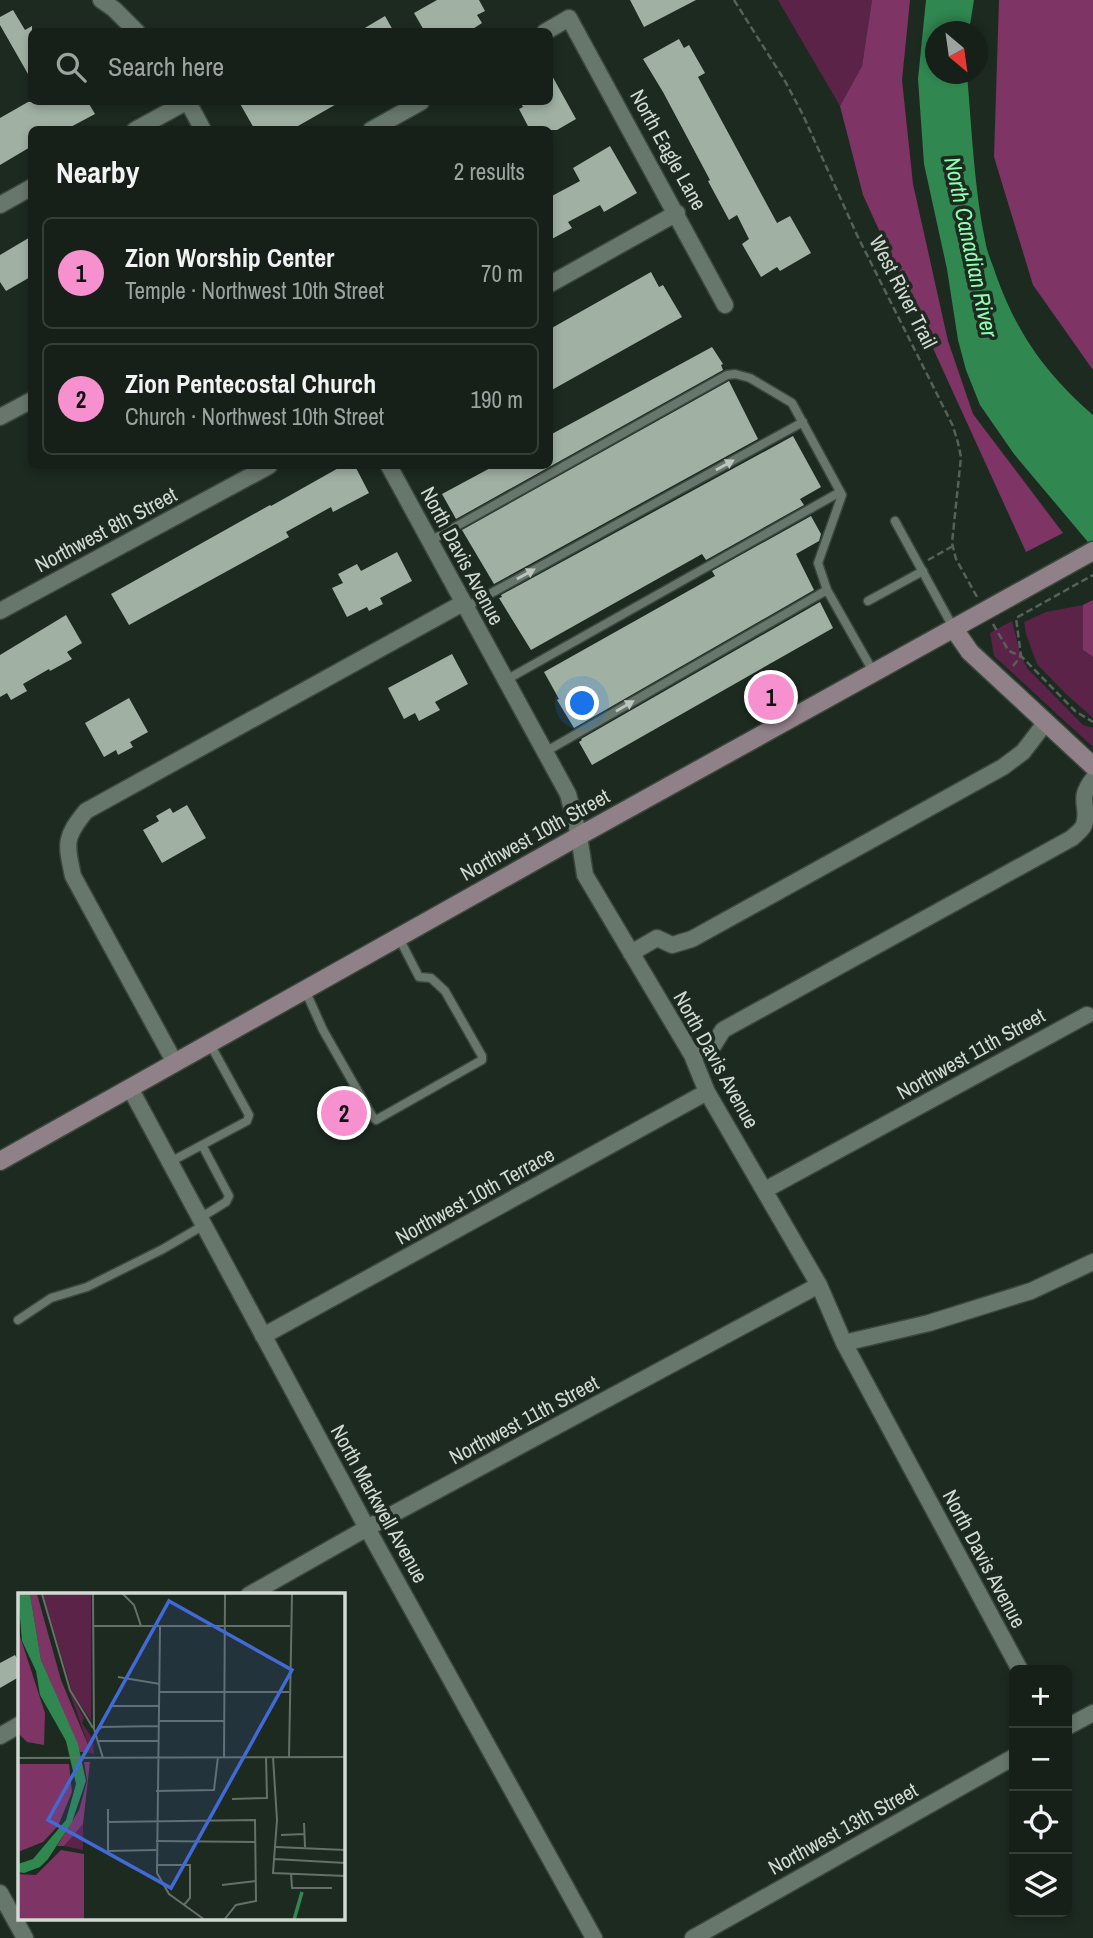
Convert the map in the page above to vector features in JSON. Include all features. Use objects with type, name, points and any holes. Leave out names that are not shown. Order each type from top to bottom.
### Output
[{"type":"main road","name":"Northwest 10th Street","points":[[0,1161],[1093,551]]},
{"type":"main road","points":[[954,629],[970,652],[1093,766]]},
{"type":"street","points":[[100,0],[114,9],[133,28]]},
{"type":"street","name":"North Eagle Lane","points":[[552,28],[569,18],[725,305]]},
{"type":"street","points":[[142,126],[181,105]]},
{"type":"street","points":[[189,105],[201,126]]},
{"type":"street","points":[[378,126],[416,105]]},
{"type":"street","points":[[0,205],[28,189]]},
{"type":"street","points":[[553,283],[677,213]]},
{"type":"street","points":[[0,417],[28,402]]},
{"type":"street","name":"Northwest 8th Street","points":[[0,611],[263,469]]},
{"type":"street","name":"North Davis Avenue","points":[[391,469],[568,794],[579,836],[585,875],[692,1055],[707,1092],[819,1284],[845,1343],[1017,1665]]},
{"type":"street","points":[[175,1063],[73,876],[67,846],[73,827],[86,811],[464,605]]},
{"type":"street","points":[[631,953],[657,939],[672,945],[692,939],[1003,767],[1023,752],[1046,722]]},
{"type":"street","points":[[692,1055],[713,1046],[723,1030],[1072,838],[1083,827],[1083,797],[1093,779]]},
{"type":"street","name":"Northwest 11th Street","points":[[765,1190],[1087,1015]]},
{"type":"street","name":"North Markwell Avenue","points":[[130,1088],[367,1528],[594,1938]]},
{"type":"street","name":"Northwest 10th Terrace","points":[[263,1336],[707,1092]]},
{"type":"street","points":[[845,1343],[929,1323],[1031,1291],[1093,1262]]},
{"type":"street","name":"Northwest 11th Street","points":[[253,1593],[367,1528],[819,1284]]},
{"type":"street","points":[[1072,1724],[1093,1713]]},
{"type":"street","points":[[0,1736],[18,1726]]},
{"type":"street","name":"Northwest 13th Street","points":[[693,1938],[1009,1760]]},
{"type":"street","points":[[0,1893],[25,1938]]},
{"type":"lane","points":[[430,541],[727,374],[751,378],[792,403],[841,492],[840,504],[818,563],[827,590],[874,673]]},
{"type":"lane","points":[[464,605],[803,422]]},
{"type":"lane","points":[[506,680],[841,492]]},
{"type":"lane","points":[[895,521],[954,629]]},
{"type":"lane","points":[[868,601],[921,568]]},
{"type":"lane","points":[[545,752],[827,590]]},
{"type":"lane","points":[[305,990],[323,1030],[376,1120],[482,1060],[444,991],[431,978],[419,977],[399,938]]},
{"type":"lane","points":[[170,1162],[247,1121],[249,1115],[210,1044]]},
{"type":"lane","points":[[18,1320],[51,1298],[87,1287],[163,1249],[226,1202],[229,1196],[202,1145]]},
{"type":"path","name":"West River Trail","points":[[734,0],[803,115],[857,235],[953,426],[961,457],[953,546],[956,559],[1007,648],[1021,656],[1075,711],[1093,722]]},
{"type":"path","points":[[921,568],[953,546]]},
{"type":"path","points":[[1021,656],[1016,618],[1093,575]]},
{"type":"shaded area","points":[[778,0],[872,0],[862,66],[840,106]]},
{"type":"shaded area","points":[[872,0],[910,0],[902,80],[913,184],[948,341],[973,414],[1063,533],[1026,552],[863,195],[840,106],[862,66]]},
{"type":"shaded area","points":[[999,0],[1093,0],[1093,370],[1033,285],[994,157]]},
{"type":"shaded area","points":[[1093,600],[1093,657],[1083,650],[1083,605]]},
{"type":"shaded area","points":[[1083,605],[1083,650],[1093,657],[1093,718],[1037,664],[1024,622],[1046,612]]},
{"type":"shaded area","points":[[1012,621],[1020,653],[1027,668],[1083,725],[1093,728],[1093,747],[994,656],[990,633]]},
{"type":"water","name":"North Canadian River","points":[[926,0],[974,0],[971,21],[925,21],[925,84],[968,84],[982,224],[988,252],[1004,296],[1035,352],[1061,384],[1093,415],[1093,548],[1014,454],[980,405],[966,370],[924,164],[918,79]]},
{"type":"building","points":[[437,0],[479,0],[485,11],[477,15],[482,23],[474,28],[423,28],[414,13]]},
{"type":"building","points":[[630,0],[696,0],[644,27]]},
{"type":"building","points":[[13,10],[25,30],[28,28],[28,74],[0,25],[0,17]]},
{"type":"building","points":[[385,16],[392,28],[365,28]]},
{"type":"building","points":[[679,39],[684,48],[689,45],[705,73],[698,77],[777,223],[790,216],[811,253],[780,271],[777,267],[761,277],[742,244],[749,239],[737,215],[729,220],[643,59]]},
{"type":"building","points":[[553,77],[576,119],[557,130],[553,130],[553,126],[528,126],[519,109],[523,107],[522,105],[553,105]]},
{"type":"building","points":[[28,102],[28,105],[90,105],[95,114],[72,126],[28,126],[28,148],[0,165],[0,118]]},
{"type":"building","points":[[241,105],[335,105],[298,126],[253,126]]},
{"type":"building","points":[[610,146],[637,193],[604,212],[600,205],[568,222],[572,228],[553,238],[553,195],[580,181],[573,168]]},
{"type":"building","points":[[28,238],[28,278],[6,291],[0,282],[0,255]]},
{"type":"building","points":[[651,272],[659,287],[663,285],[682,317],[553,389],[553,327]]},
{"type":"building","points":[[712,347],[723,364],[723,370],[553,465],[553,433]]},
{"type":"building","points":[[729,381],[758,439],[494,584],[462,530]]},
{"type":"building","points":[[793,436],[821,487],[800,499],[804,505],[706,560],[702,554],[531,650],[499,598],[501,595]]},
{"type":"building","points":[[337,469],[357,469],[369,493],[333,512],[331,507],[286,532],[289,537],[129,625],[111,594]]},
{"type":"building","points":[[488,469],[546,469],[456,519],[442,494]]},
{"type":"building","points":[[811,516],[821,534],[819,541],[796,554],[814,590],[574,728],[544,672],[715,576],[712,571]]},
{"type":"building","points":[[397,552],[412,581],[380,598],[383,604],[369,611],[367,607],[347,617],[332,588],[343,583],[338,574],[357,564],[361,571]]},
{"type":"building","points":[[820,602],[833,628],[592,765],[579,742],[581,739]]},
{"type":"building","points":[[66,615],[82,643],[67,652],[72,659],[23,684],[27,691],[11,700],[7,693],[0,697],[0,655]]},
{"type":"building","points":[[452,654],[468,684],[435,702],[440,710],[419,721],[415,713],[404,719],[388,688]]},
{"type":"building","points":[[129,698],[148,732],[130,742],[133,747],[118,755],[116,750],[104,757],[85,723]]},
{"type":"building","points":[[187,805],[206,838],[162,863],[143,830],[159,821],[156,816],[170,808],[173,813]]},
{"type":"building","points":[[15,1655],[18,1660],[18,1678],[0,1688],[0,1663]]},
{"type":"place","name":"Zion Worship Center","points":[[771,697]]},
{"type":"place","name":"Zion Pentecostal Church","points":[[344,1113]]}]
